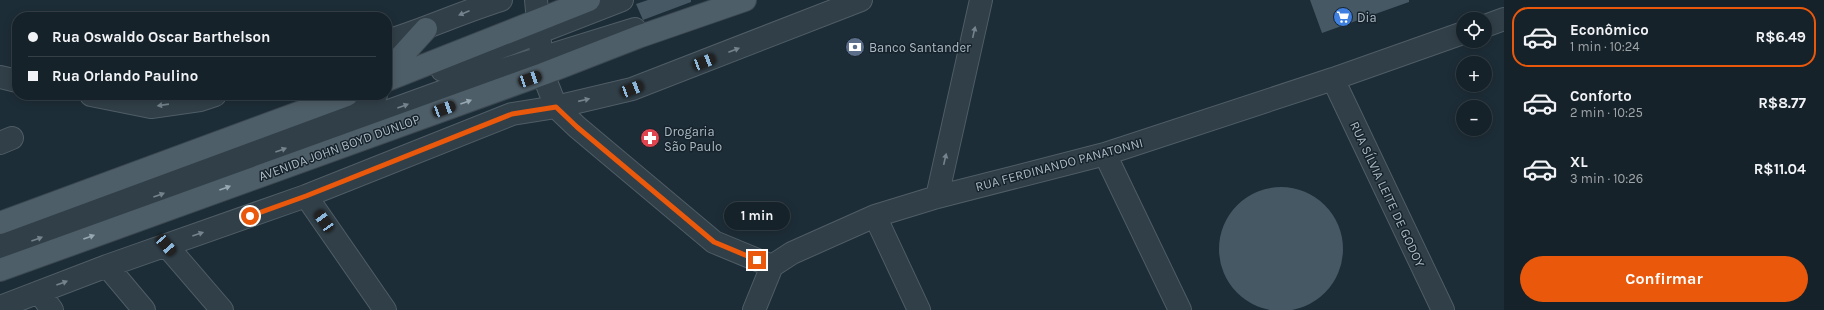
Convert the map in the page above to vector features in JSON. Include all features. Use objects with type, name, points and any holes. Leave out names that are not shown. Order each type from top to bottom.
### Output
[{"type":"main road","points":[[392,78],[538,17],[589,0]]},
{"type":"main road","name":"AVENIDA JOHN BOYD DUNLOP","points":[[0,270],[542,65],[638,37],[745,0]]},
{"type":"main road","points":[[392,66],[426,29]]},
{"type":"main road","points":[[0,223],[333,100]]},
{"type":"street","points":[[392,39],[426,29],[501,0]]},
{"type":"street","points":[[392,89],[538,17],[622,0]]},
{"type":"street","points":[[0,252],[542,65],[717,0]]},
{"type":"street","points":[[0,307],[107,266],[306,196],[512,114],[556,107],[632,89],[862,0]]},
{"type":"street","points":[[937,197],[981,0]]},
{"type":"street","points":[[538,17],[542,65],[556,107],[577,127],[714,242],[772,266],[754,310]]},
{"type":"street","points":[[1492,23],[1504,19]]},
{"type":"street","name":"RUA FERDINANDO PANATONNI","points":[[772,266],[792,253],[875,216],[937,197],[1105,154],[1333,79],[1456,35]]},
{"type":"street","points":[[0,78],[12,80]]},
{"type":"street","name":"RUA SÍLVIA LEITE DE GODOY","points":[[1333,79],[1443,310]]},
{"type":"street","points":[[116,100],[151,107],[200,100]]},
{"type":"street","points":[[0,235],[197,163],[363,100]]},
{"type":"street","points":[[1105,154],[1180,310]]},
{"type":"street","points":[[306,196],[385,310]]},
{"type":"street","points":[[875,216],[919,310]]},
{"type":"street","points":[[166,245],[222,310]]},
{"type":"street","points":[[107,266],[144,310]]},
{"type":"street","points":[[39,292],[52,310]]},
{"type":"building","points":[[648,0],[691,0],[691,2],[643,20],[636,4]]},
{"type":"building","name":"Dia","points":[[1310,0],[1409,0],[1409,2],[1322,33]]},
{"type":"building","points":[[1281,187],[1293,188],[1305,192],[1316,197],[1325,205],[1333,214],[1338,225],[1342,237],[1342,261],[1338,273],[1333,284],[1325,293],[1316,301],[1305,306],[1293,310],[1281,311],[1269,310],[1257,306],[1246,301],[1237,293],[1229,284],[1224,273],[1220,261],[1219,249],[1220,237],[1224,225],[1229,214],[1237,205],[1246,197],[1257,192],[1269,188]]},
{"type":"place","name":"Dia","points":[[1343,17]]},
{"type":"place","name":"Banco Santander","points":[[855,47]]},
{"type":"place","name":"Drogaria São Paulo","points":[[650,138]]},
{"type":"route","points":[[250,216],[306,196],[512,114],[556,107],[577,127],[714,242],[757,260]]}]
